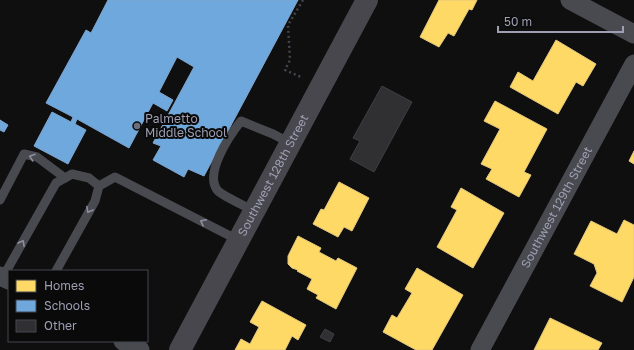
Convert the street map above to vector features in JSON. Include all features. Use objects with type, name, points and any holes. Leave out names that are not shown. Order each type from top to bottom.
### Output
[{"type":"street","name":"Southwest 128th Street","points":[[180,350],[367,0]]},
{"type":"street","points":[[570,0],[634,34]]},
{"type":"street","name":"Southwest 129th Street","points":[[480,350],[634,64]]},
{"type":"street","points":[[125,342],[140,350]]},
{"type":"lane","points":[[254,211],[218,191],[214,182],[216,164],[230,136],[241,121],[273,134],[290,143]]},
{"type":"lane","points":[[0,200],[24,154],[37,158],[65,178]]},
{"type":"lane","points":[[8,270],[56,183],[72,174],[89,178],[99,186]]},
{"type":"lane","points":[[57,270],[95,201],[99,186],[115,177],[238,240]]},
{"type":"path","points":[[302,0],[288,25],[290,60],[285,70],[304,79]]},
{"type":"building: Homes","points":[[439,0],[477,0],[472,10],[469,9],[454,36],[448,33],[439,47],[420,37]]},
{"type":"building: Homes","points":[[556,40],[596,64],[583,86],[576,82],[558,114],[510,87],[518,72],[533,81]]},
{"type":"building: Homes","points":[[495,101],[547,129],[524,172],[531,175],[519,197],[486,179],[492,169],[481,164],[500,129],[484,121]]},
{"type":"building: Homes","points":[[634,151],[634,164],[629,161]]},
{"type":"building: Homes","points":[[339,182],[369,198],[352,231],[344,227],[338,237],[313,224],[321,209],[324,210]]},
{"type":"building: Homes","points":[[461,188],[504,213],[473,268],[437,247],[457,210],[451,207]]},
{"type":"building: Homes","points":[[624,220],[634,225],[634,277],[622,302],[590,286],[597,273],[594,264],[574,254],[591,221],[617,234]]},
{"type":"building: Homes","points":[[298,236],[321,248],[319,252],[336,261],[338,258],[357,268],[336,309],[316,298],[318,295],[307,289],[312,279],[292,268],[288,264],[288,256]]},
{"type":"building: Homes","points":[[417,268],[463,295],[432,350],[416,350],[383,332],[392,315],[397,318],[412,293],[405,289]]},
{"type":"building: Homes","points":[[262,301],[306,325],[298,340],[292,336],[285,350],[235,350],[241,339],[250,344],[259,327],[250,322]]},
{"type":"building: Homes","points":[[550,318],[602,343],[598,350],[534,350]]},
{"type":"building: Schools","points":[[108,0],[298,0],[204,176],[188,169],[184,177],[153,160],[161,146],[153,143],[194,67],[177,57],[159,92],[173,100],[167,111],[153,103],[129,148],[77,119],[75,124],[86,130],[68,164],[34,146],[52,112],[71,122],[73,117],[46,103],[86,30],[91,33]]},
{"type":"building: Schools","points":[[0,120],[8,125],[4,132],[0,130]]},
{"type":"building: Other","points":[[382,86],[412,102],[374,172],[350,159],[360,141],[353,138]]},
{"type":"building: Other","points":[[325,329],[334,334],[330,342],[320,337]]},
{"type":"place","name":"Palmetto Middle School","points":[[137,126]]}]
